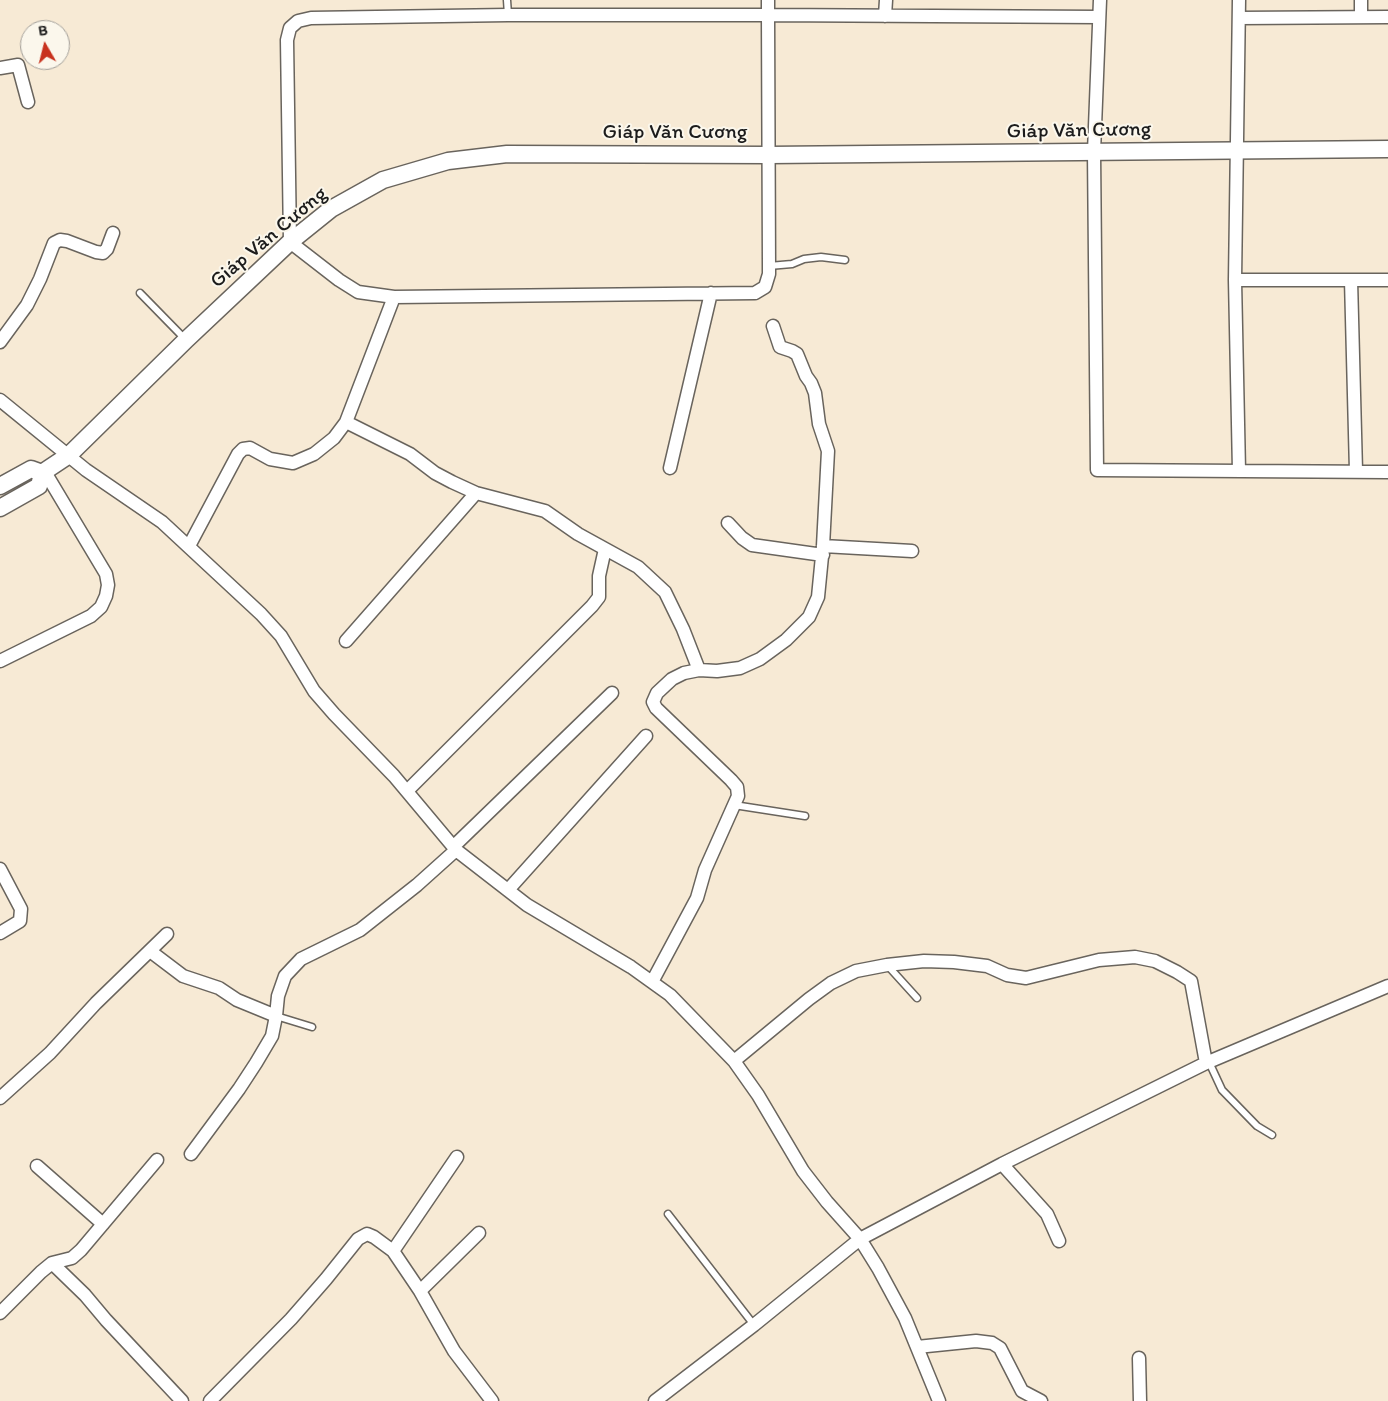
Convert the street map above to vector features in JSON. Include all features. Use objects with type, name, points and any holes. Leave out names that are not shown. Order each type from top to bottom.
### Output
[{"type":"street","points":[[768,0],[768,14],[769,155],[769,274],[765,287],[755,293],[394,297],[358,292],[339,280],[290,242],[287,40],[290,28],[298,21],[311,18],[508,15],[768,14],[1099,17]]},
{"type":"street","points":[[886,0],[886,16]]},
{"type":"street","points":[[1100,0],[1094,152],[1097,470],[1388,472]]},
{"type":"street","points":[[1239,471],[1235,280],[1240,0]]},
{"type":"street","points":[[1361,0],[1361,17]]},
{"type":"street","points":[[1239,18],[1388,17]]},
{"type":"street","points":[[0,68],[18,65],[28,102]]},
{"type":"street","name":"Giáp Văn Cương","points":[[43,472],[69,455],[186,340],[290,242],[331,209],[383,180],[448,161],[507,154],[769,155],[1388,149]]},
{"type":"street","points":[[0,342],[27,305],[40,280],[54,243],[60,240],[67,241],[103,253],[107,249],[113,233]]},
{"type":"street","points":[[1235,280],[1388,280]]},
{"type":"street","points":[[1351,280],[1356,471]]},
{"type":"street","points":[[670,468],[711,293]]},
{"type":"street","points":[[189,546],[238,454],[243,449],[250,448],[270,459],[294,463],[314,454],[334,438],[346,422],[394,297]]},
{"type":"street","points":[[652,982],[697,898],[705,870],[738,796],[737,787],[656,708],[653,702],[657,693],[672,679],[684,673],[699,670],[717,671],[740,668],[760,659],[786,640],[808,617],[818,597],[823,550],[828,451],[819,424],[816,393],[806,376],[797,354],[792,350],[780,347],[772,326]]},
{"type":"street","points":[[0,400],[86,470],[162,522],[260,614],[280,636],[314,691],[407,791],[455,848],[527,905],[631,966],[670,995],[734,1060],[758,1095],[803,1171],[827,1202],[860,1239],[893,1294],[939,1401]]},
{"type":"street","points":[[346,422],[410,454],[444,478],[476,493],[505,499],[545,512],[604,549],[638,567],[665,592],[699,670]]},
{"type":"street","points":[[0,486],[31,469],[43,472],[106,574],[108,585],[101,608],[91,616],[0,661]]},
{"type":"street","points":[[0,508],[39,486],[43,472]]},
{"type":"street","points":[[346,641],[476,493]]},
{"type":"street","points":[[728,523],[742,538],[752,545],[823,550],[912,551]]},
{"type":"street","points":[[407,791],[592,606],[599,597],[599,576],[604,549]]},
{"type":"street","points":[[191,1154],[256,1063],[272,1036],[278,996],[285,976],[301,960],[360,930],[417,885],[612,693]]},
{"type":"street","points":[[508,890],[646,736]]},
{"type":"street","points":[[0,869],[21,909],[20,921],[0,933]]},
{"type":"street","points":[[0,1098],[50,1053],[96,1003],[166,934]]},
{"type":"street","points":[[150,951],[183,976],[219,988],[236,1000],[276,1016]]},
{"type":"street","points":[[734,1060],[809,999],[831,983],[856,971],[924,961],[954,962],[987,966],[1007,975],[1026,978],[1099,960],[1135,957],[1155,962],[1191,981],[1207,1062]]},
{"type":"street","points":[[656,1401],[860,1239],[1002,1164],[1207,1062],[1388,986]]},
{"type":"street","points":[[393,1251],[457,1158]]},
{"type":"street","points":[[0,1313],[41,1272],[52,1264],[72,1258],[81,1250],[157,1160]]},
{"type":"street","points":[[1002,1164],[1047,1214],[1059,1241]]},
{"type":"street","points":[[37,1166],[103,1224]]},
{"type":"street","points":[[420,1291],[479,1233]]},
{"type":"street","points":[[210,1401],[291,1319],[358,1239],[367,1234],[393,1251],[420,1291],[454,1351],[492,1401]]},
{"type":"street","points":[[52,1264],[85,1295],[182,1401]]},
{"type":"street","points":[[917,1347],[976,1341],[992,1343],[1000,1348],[1022,1391],[1041,1401]]},
{"type":"street","points":[[1139,1358],[1140,1401]]},
{"type":"lane","points":[[507,0],[508,15]]},
{"type":"lane","points":[[769,266],[792,264],[804,259],[821,257],[846,260]]},
{"type":"lane","points":[[140,293],[186,340]]},
{"type":"lane","points":[[734,805],[805,816]]},
{"type":"lane","points":[[887,965],[917,998]]},
{"type":"lane","points":[[276,1016],[312,1027]]},
{"type":"lane","points":[[1207,1062],[1222,1090],[1257,1126],[1272,1135]]},
{"type":"lane","points":[[668,1214],[754,1325]]}]
